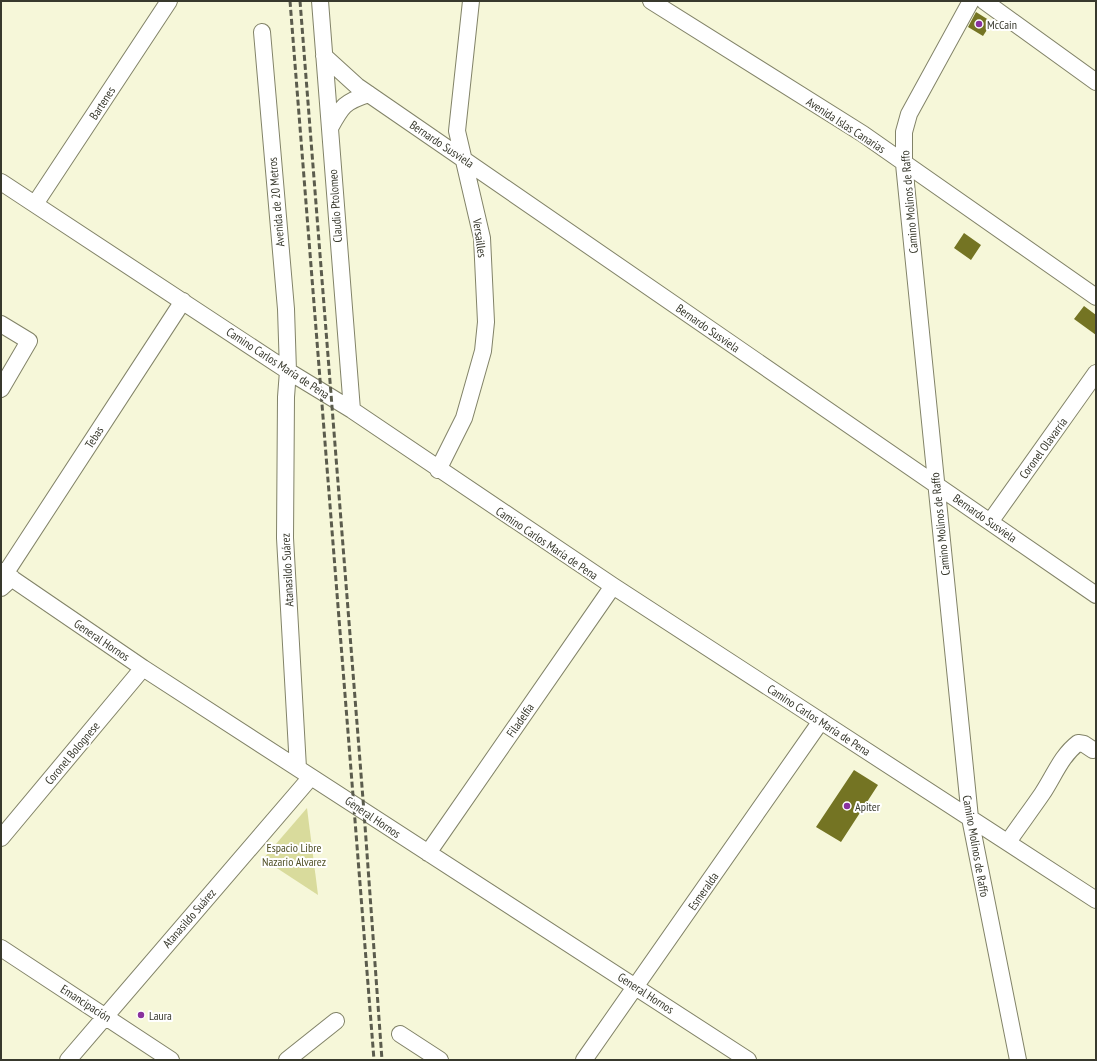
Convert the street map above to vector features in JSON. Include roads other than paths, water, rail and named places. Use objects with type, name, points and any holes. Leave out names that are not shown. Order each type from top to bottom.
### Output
[{"type":"street","name":"Bartenes","points":[[35,204],[169,1]]},
{"type":"street","name":"Claudio Ptolomeo","points":[[320,1],[352,410]]},
{"type":"street","name":"Versailles","points":[[438,470],[464,418],[483,351],[486,322],[482,238],[457,131],[471,1]]},
{"type":"street","name":"Avenida Islas Canarias","points":[[651,1],[863,134],[1096,297]]},
{"type":"street","name":"Camino Molinos de Raffo","points":[[971,1],[909,114],[904,132],[904,164],[935,484],[970,818],[1018,1060]]},
{"type":"street","points":[[984,1],[1096,82]]},
{"type":"street","name":"Avenida de 20 Metros","points":[[262,32],[286,309],[288,371]]},
{"type":"street","name":"Bernardo Susviela","points":[[324,56],[357,86],[1096,595]]},
{"type":"street","points":[[330,130],[340,110],[351,100],[369,94]]},
{"type":"street","name":"Camino Carlos María de Pena","points":[[1,182],[288,371],[352,410],[438,470],[613,586],[1096,900]]},
{"type":"street","name":"Tebas","points":[[5,578],[183,301]]},
{"type":"street","points":[[1,324],[29,341],[1,389]]},
{"type":"street","name":"Atanasildo Suárez","points":[[288,371],[286,397],[285,538],[298,768]]},
{"type":"street","name":"Coronel Olavarría","points":[[990,522],[1096,374]]},
{"type":"street","name":"General Hornos","points":[[5,578],[748,1060]]},
{"type":"street","name":"Filadelfia","points":[[428,853],[613,586]]},
{"type":"street","name":"Coronel Bolognese","points":[[1,838],[143,668]]},
{"type":"street","name":"Esmeralda","points":[[584,1060],[821,721]]},
{"type":"street","points":[[1008,842],[1043,793],[1060,762],[1074,746],[1078,743],[1084,744],[1093,750]]},
{"type":"street","name":"Atanasildo Suárez","points":[[68,1060],[311,777]]},
{"type":"street","name":"Emancipación","points":[[1,948],[171,1060]]},
{"type":"street","points":[[287,1060],[336,1021]]},
{"type":"street","points":[[400,1034],[440,1060]]},
{"type":"railway","points":[[290,1],[374,1060]]},
{"type":"railway","points":[[300,1],[382,1060]]},
{"type":"place","name":"McCain","points":[[979,24]]},
{"type":"place","name":"Apiter","points":[[847,806]]},
{"type":"place","name":"Laura","points":[[141,1015]]},
{"type":"park label","name":"Espacio Libre Nazario Alvarez","points":[[294,854]]}]
